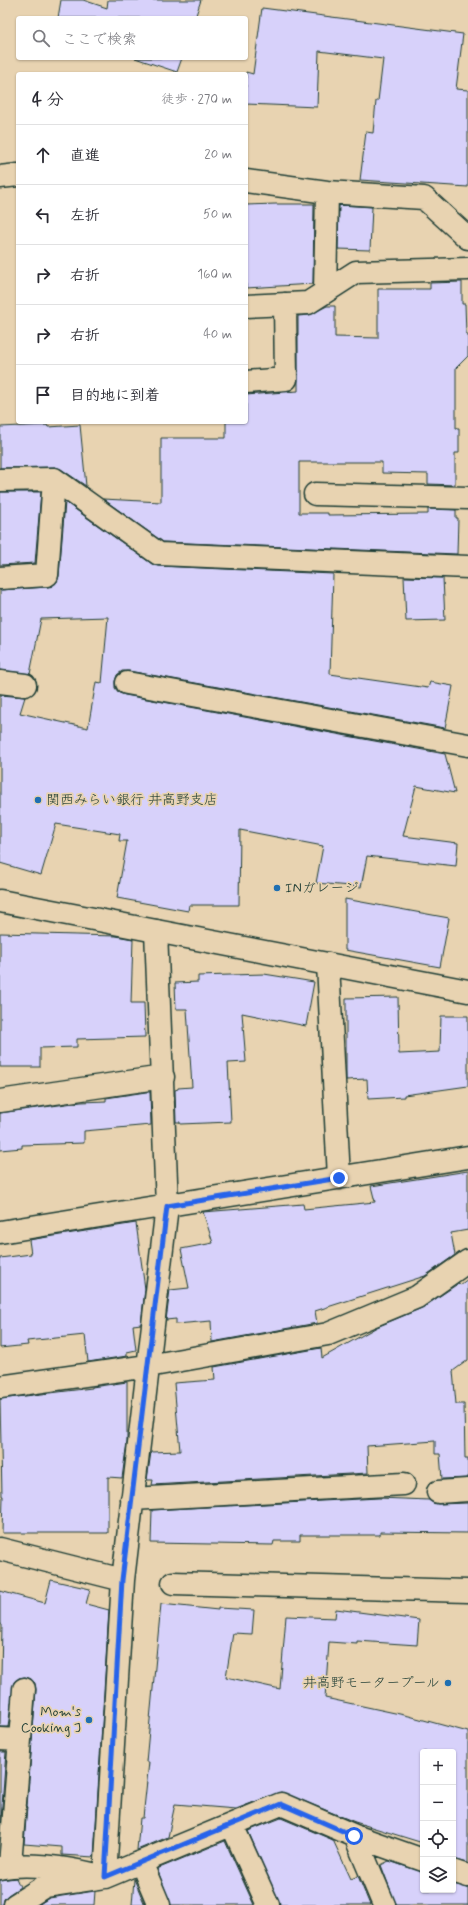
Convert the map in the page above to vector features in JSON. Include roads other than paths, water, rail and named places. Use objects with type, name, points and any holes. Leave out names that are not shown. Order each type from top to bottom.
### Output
[{"type":"street","points":[[0,177],[16,175]]},
{"type":"street","points":[[248,181],[327,192],[424,198],[468,238]]},
{"type":"street","points":[[325,292],[327,192]]},
{"type":"street","points":[[248,306],[308,303],[356,272],[468,269]]},
{"type":"street","points":[[248,382],[286,379],[286,304]]},
{"type":"street","points":[[0,578],[47,575],[54,479]]},
{"type":"street","points":[[0,480],[54,479],[159,554],[468,567]]},
{"type":"street","points":[[316,494],[468,498]]},
{"type":"street","points":[[0,682],[24,685]]},
{"type":"street","points":[[127,683],[468,746]]},
{"type":"street","points":[[0,901],[468,992]]},
{"type":"street","points":[[105,1877],[122,1580],[167,1206],[156,931]]},
{"type":"street","points":[[328,964],[339,1178]]},
{"type":"street","points":[[0,1101],[163,1077]]},
{"type":"street","points":[[0,1232],[468,1157]]},
{"type":"street","points":[[0,1387],[148,1366],[328,1334],[417,1297],[468,1261]]},
{"type":"street","points":[[132,1499],[404,1484]]},
{"type":"street","points":[[438,1492],[468,1490]]},
{"type":"street","points":[[0,1549],[122,1580]]},
{"type":"street","points":[[173,1583],[468,1591]]},
{"type":"street","points":[[24,1689],[10,1740],[5,1867],[66,1868],[105,1877]]},
{"type":"street","points":[[15,1905],[45,1886],[105,1877],[281,1804],[354,1836],[420,1859]]},
{"type":"street","points":[[232,1824],[268,1905]]},
{"type":"street","points":[[354,1836],[384,1905]]},
{"type":"street","points":[[141,1862],[159,1905]]},
{"type":"street","points":[[456,1871],[468,1876]]},
{"type":"place","name":"関西みらい銀行 井高野支店","points":[[38,800]]},
{"type":"place","name":"INガレージ","points":[[277,888]]},
{"type":"place","name":"井高野モータープール","points":[[448,1683]]},
{"type":"place","name":"Mom's Cooking J","points":[[89,1720]]}]
